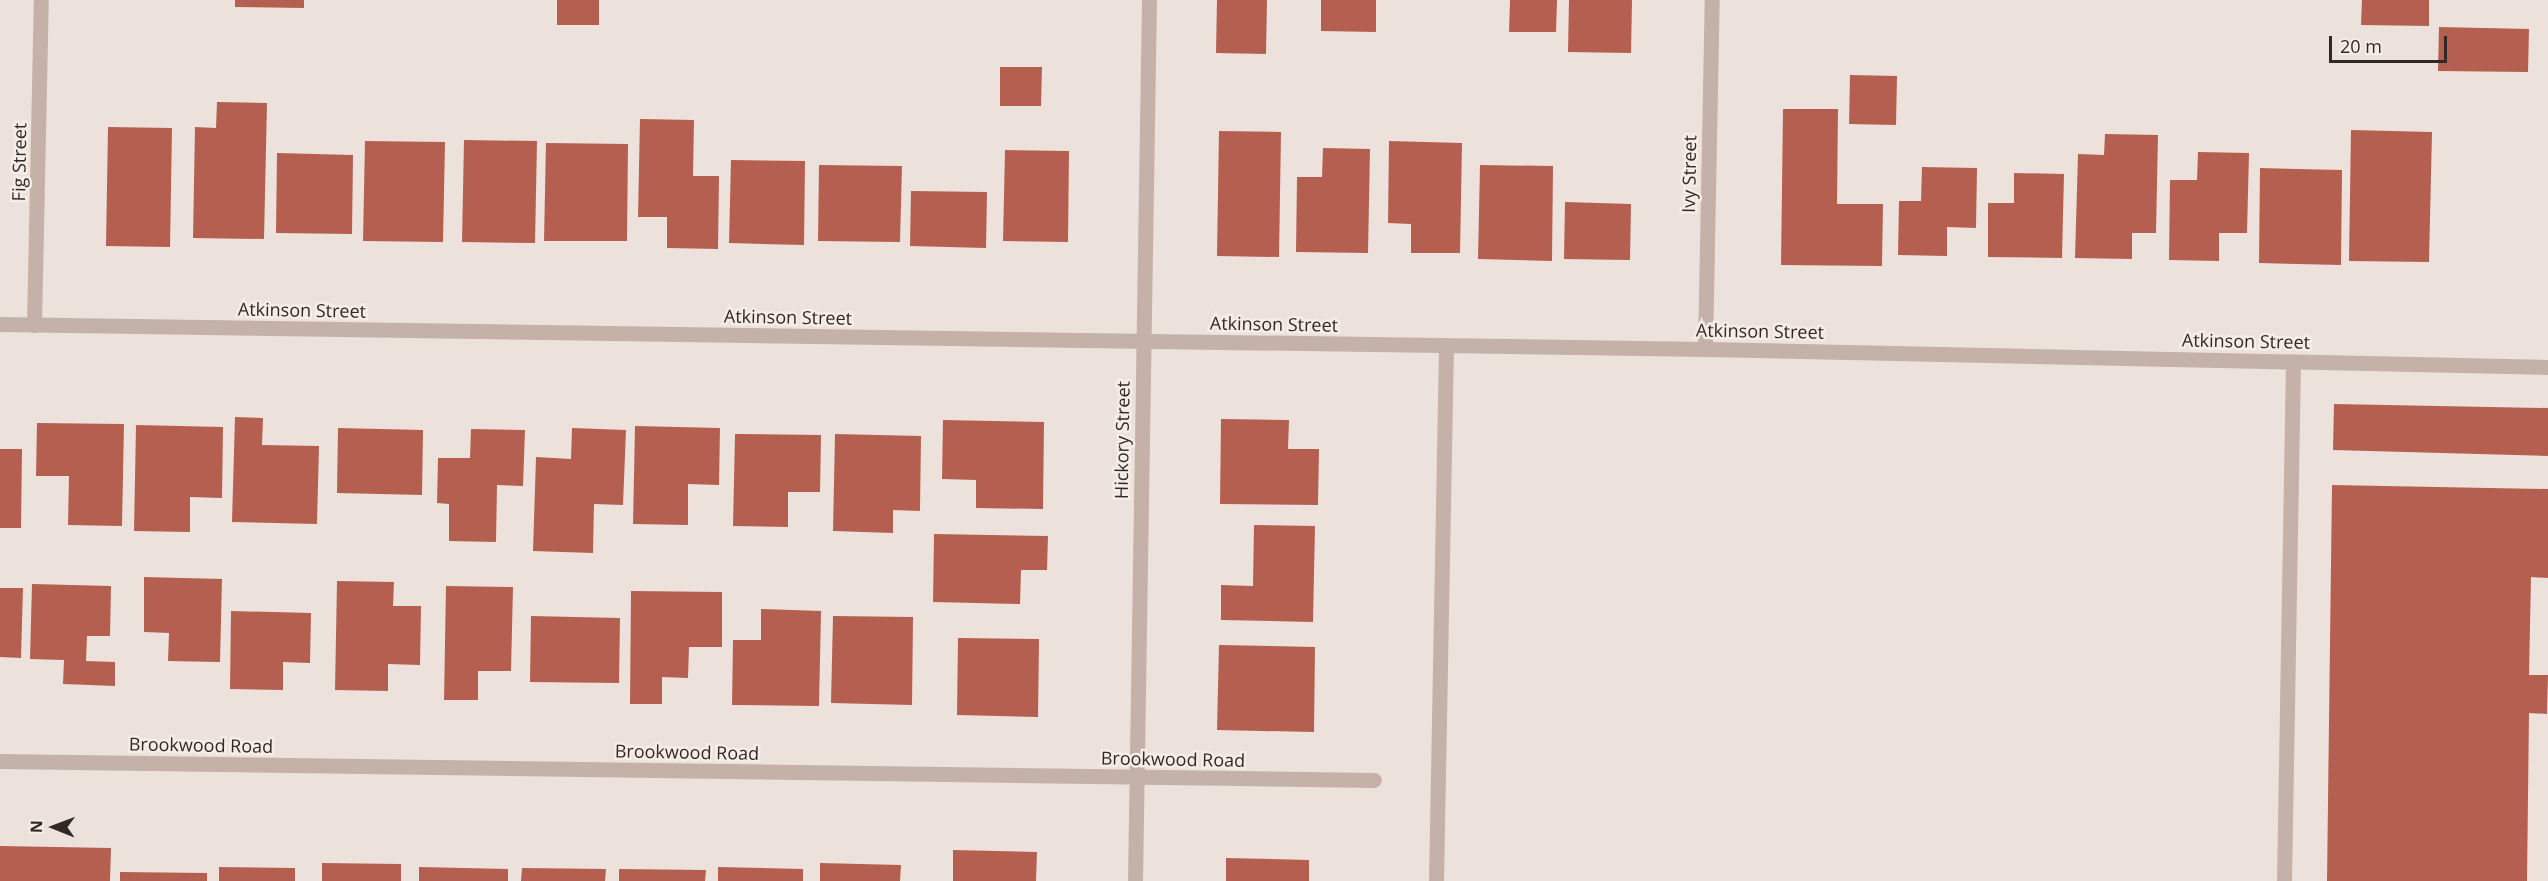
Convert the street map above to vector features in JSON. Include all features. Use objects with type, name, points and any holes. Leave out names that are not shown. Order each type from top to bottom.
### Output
[{"type":"street","name":"Fig Street","points":[[34,325],[41,0]]},
{"type":"street","name":"Hickory Street","points":[[1135,881],[1149,0]]},
{"type":"street","name":"Ivy Street","points":[[1706,349],[1712,0]]},
{"type":"street","name":"Atkinson Street","points":[[0,324],[1706,349],[2548,367]]},
{"type":"street","points":[[1436,881],[1446,346]]},
{"type":"street","points":[[2284,881],[2293,362]]},
{"type":"street","name":"Brookwood Road","points":[[0,761],[1136,779],[1374,780]]},
{"type":"building","points":[[235,0],[304,0],[304,8],[235,7]]},
{"type":"building","points":[[557,0],[599,0],[599,25],[557,25]]},
{"type":"building","points":[[1217,0],[1267,0],[1266,54],[1216,53]]},
{"type":"building","points":[[1321,0],[1376,0],[1376,32],[1321,31]]},
{"type":"building","points":[[1510,0],[1557,0],[1556,32],[1509,32]]},
{"type":"building","points":[[1569,0],[1632,0],[1631,53],[1568,52]]},
{"type":"building","points":[[2362,0],[2429,0],[2429,26],[2361,25]]},
{"type":"building","points":[[2439,27],[2529,29],[2528,72],[2438,71]]},
{"type":"building","points":[[1000,67],[1042,67],[1041,106],[1000,106]]},
{"type":"building","points":[[1850,75],[1897,76],[1896,125],[1849,124]]},
{"type":"building","points":[[217,102],[267,103],[264,239],[193,238],[195,127],[216,128]]},
{"type":"building","points":[[1783,109],[1838,109],[1837,204],[1883,204],[1882,266],[1781,265]]},
{"type":"building","points":[[640,119],[694,120],[693,176],[719,176],[718,249],[667,248],[667,217],[638,217]]},
{"type":"building","points":[[108,127],[172,128],[170,247],[106,246]]},
{"type":"building","points":[[2351,130],[2432,132],[2429,262],[2349,261]]},
{"type":"building","points":[[1219,131],[1281,132],[1279,257],[1217,256]]},
{"type":"building","points":[[2105,134],[2158,135],[2156,233],[2132,233],[2132,259],[2075,258],[2078,154],[2104,155]]},
{"type":"building","points":[[464,140],[537,141],[535,243],[462,242]]},
{"type":"building","points":[[365,141],[445,142],[443,242],[363,241]]},
{"type":"building","points":[[1389,141],[1462,143],[1460,253],[1411,253],[1411,224],[1388,223]]},
{"type":"building","points":[[546,143],[628,144],[627,241],[544,241]]},
{"type":"building","points":[[1323,148],[1370,149],[1368,253],[1296,252],[1297,177],[1322,177]]},
{"type":"building","points":[[1005,150],[1069,151],[1068,242],[1003,241]]},
{"type":"building","points":[[2198,152],[2249,153],[2247,233],[2219,233],[2219,261],[2169,260],[2170,180],[2197,180]]},
{"type":"building","points":[[277,153],[353,155],[352,234],[276,233]]},
{"type":"building","points":[[731,160],[805,161],[804,245],[729,243]]},
{"type":"building","points":[[819,165],[902,166],[900,242],[818,241]]},
{"type":"building","points":[[1480,165],[1553,166],[1552,261],[1478,259]]},
{"type":"building","points":[[1922,167],[1977,168],[1976,228],[1947,227],[1947,256],[1898,255],[1899,201],[1921,201]]},
{"type":"building","points":[[2260,168],[2342,170],[2341,265],[2259,263]]},
{"type":"building","points":[[2014,173],[2064,174],[2062,258],[1988,257],[1988,203],[2014,203]]},
{"type":"building","points":[[911,191],[987,192],[986,248],[910,246]]},
{"type":"building","points":[[1565,202],[1631,204],[1630,260],[1564,259]]},
{"type":"building","points":[[2334,404],[2548,408],[2548,456],[2333,450]]},
{"type":"building","points":[[235,417],[263,418],[262,445],[319,446],[317,524],[232,522]]},
{"type":"building","points":[[1221,419],[1289,420],[1288,449],[1319,449],[1318,505],[1220,504]]},
{"type":"building","points":[[943,420],[1044,422],[1043,509],[976,508],[976,480],[942,479]]},
{"type":"building","points":[[37,423],[124,424],[122,526],[68,525],[69,476],[36,476]]},
{"type":"building","points":[[136,425],[223,427],[222,498],[190,497],[190,532],[134,531]]},
{"type":"building","points":[[635,426],[720,428],[719,485],[688,484],[688,525],[633,524]]},
{"type":"building","points":[[338,428],[423,430],[422,495],[337,493]]},
{"type":"building","points":[[572,428],[626,430],[623,505],[594,504],[593,553],[533,551],[536,457],[571,459]]},
{"type":"building","points":[[471,429],[525,430],[523,486],[497,485],[496,542],[449,541],[449,504],[437,503],[438,458],[470,458]]},
{"type":"building","points":[[735,434],[821,435],[820,492],[788,492],[788,527],[733,526]]},
{"type":"building","points":[[835,434],[921,436],[920,511],[893,510],[893,533],[833,531]]},
{"type":"building","points":[[0,449],[22,449],[21,528],[0,528]]},
{"type":"building","points":[[2332,485],[2548,489],[2548,578],[2531,577],[2529,675],[2548,675],[2547,714],[2529,713],[2527,881],[2327,881]]},
{"type":"building","points":[[1254,525],[1315,526],[1313,622],[1221,620],[1221,585],[1253,586]]},
{"type":"building","points":[[934,534],[1048,536],[1047,570],[1021,570],[1020,604],[933,602]]},
{"type":"building","points":[[144,577],[222,579],[220,662],[168,661],[169,633],[144,632]]},
{"type":"building","points":[[337,581],[394,582],[393,606],[421,606],[420,665],[388,664],[388,691],[335,690]]},
{"type":"building","points":[[32,584],[111,586],[110,636],[87,636],[86,661],[115,662],[115,686],[63,684],[64,660],[30,659]]},
{"type":"building","points":[[446,586],[513,587],[511,671],[478,671],[478,700],[444,700]]},
{"type":"building","points":[[0,588],[23,588],[21,658],[0,657]]},
{"type":"building","points":[[631,591],[722,592],[722,647],[689,647],[688,678],[662,677],[662,704],[630,704]]},
{"type":"building","points":[[761,609],[821,611],[819,706],[732,705],[733,640],[761,640]]},
{"type":"building","points":[[231,611],[311,613],[310,663],[283,662],[283,690],[230,689]]},
{"type":"building","points":[[531,616],[620,618],[619,683],[530,682]]},
{"type":"building","points":[[833,616],[913,617],[912,705],[831,703]]},
{"type":"building","points":[[958,638],[1039,639],[1038,717],[957,715]]},
{"type":"building","points":[[1219,645],[1315,647],[1314,732],[1217,730]]},
{"type":"building","points":[[0,846],[111,848],[110,881],[0,881]]},
{"type":"building","points":[[953,850],[1037,852],[1036,881],[953,881]]},
{"type":"building","points":[[1226,858],[1309,860],[1309,881],[1226,881]]},
{"type":"building","points":[[322,863],[401,864],[401,881],[322,881]]},
{"type":"building","points":[[820,863],[901,865],[900,881],[820,881]]},
{"type":"building","points":[[219,867],[295,868],[295,881],[219,881]]},
{"type":"building","points":[[419,867],[508,869],[508,881],[419,881]]},
{"type":"building","points":[[718,867],[803,869],[803,881],[718,881]]},
{"type":"building","points":[[522,868],[606,869],[605,881],[521,881]]},
{"type":"building","points":[[619,869],[706,870],[705,881],[619,881]]},
{"type":"building","points":[[120,872],[207,873],[207,881],[120,881]]}]
